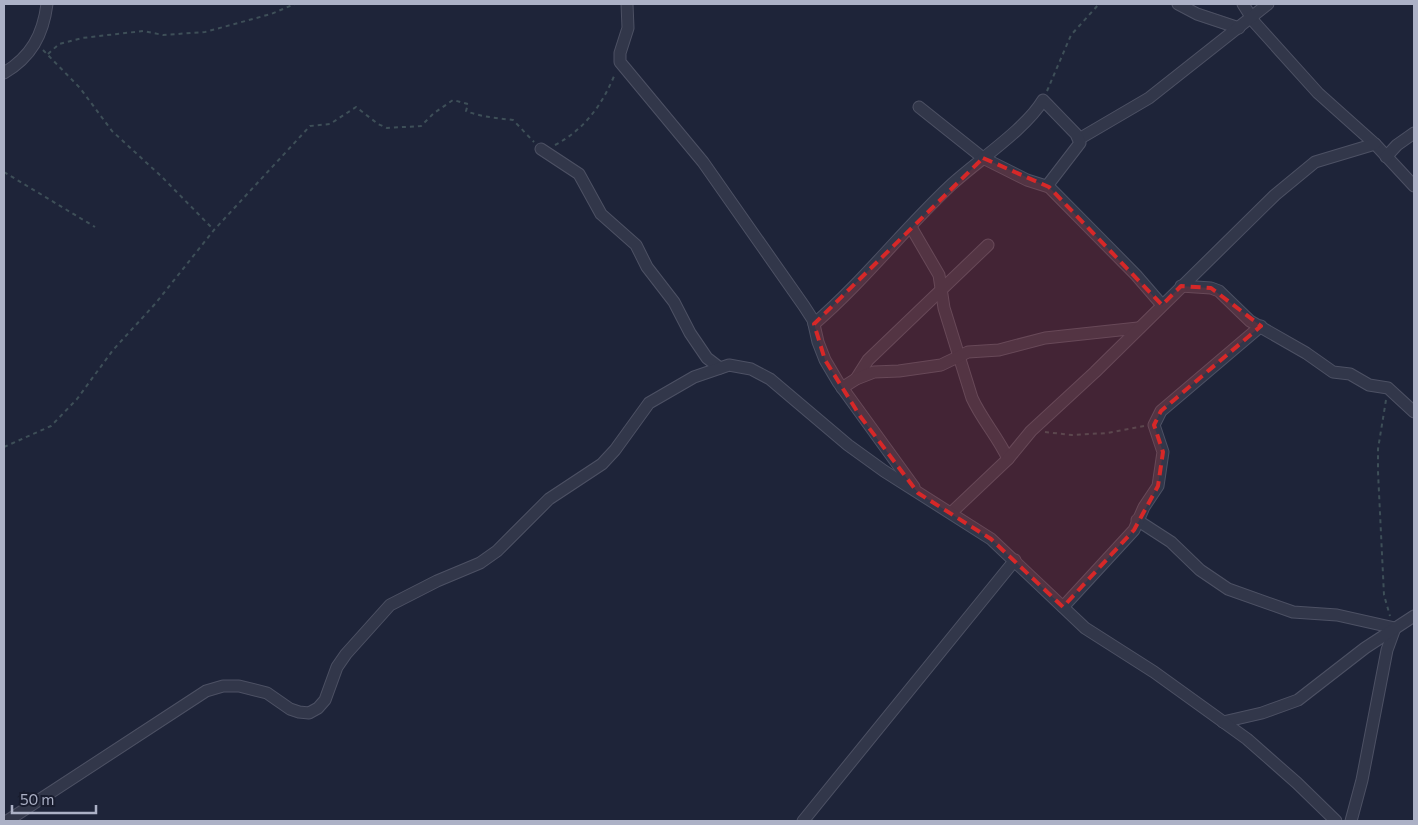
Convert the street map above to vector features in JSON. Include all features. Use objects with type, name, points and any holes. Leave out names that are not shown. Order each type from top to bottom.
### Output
[{"type":"street","points":[[4,73],[29,53],[36,44],[44,24],[47,4]]},
{"type":"street","points":[[627,4],[628,28],[620,53],[620,62],[703,162],[804,306],[814,324],[825,360],[842,388],[918,493]]},
{"type":"street","points":[[1178,4],[1197,14],[1239,28]]},
{"type":"street","points":[[1243,4],[1252,18],[1318,93],[1375,144],[1414,186]]},
{"type":"street","points":[[1079,139],[1149,98],[1268,4]]},
{"type":"street","points":[[814,324],[840,302],[950,186],[1038,108],[1043,100],[1079,139],[1080,143],[1047,186]]},
{"type":"street","points":[[919,107],[983,158],[1028,180],[1047,186],[1131,270],[1162,305]]},
{"type":"street","points":[[1386,157],[1397,145],[1414,133]]},
{"type":"street","points":[[951,513],[1008,459],[1031,431],[1275,195],[1304,170],[1324,159],[1375,144]]},
{"type":"street","points":[[541,149],[578,174],[601,214],[636,245],[647,267],[674,302],[690,333],[707,358],[720,368]]},
{"type":"street","points":[[911,226],[939,275],[944,308],[978,411],[1000,442],[1008,459]]},
{"type":"street","points":[[856,379],[868,360],[988,245]]},
{"type":"street","points":[[1181,286],[1211,288],[1219,292],[1250,321],[1306,352],[1333,372],[1350,374],[1369,386],[1388,388],[1414,412]]},
{"type":"street","points":[[1062,607],[1129,535],[1158,486],[1163,452],[1154,425],[1167,405],[1217,366],[1261,326]]},
{"type":"street","points":[[842,388],[856,379],[874,372],[899,372],[941,365],[959,358],[968,352],[999,350],[1046,338],[1138,328]]},
{"type":"street","points":[[7,821],[206,691],[223,686],[239,686],[267,693],[290,709],[299,712],[309,713],[318,708],[325,700],[337,667],[346,654],[390,605],[437,581],[480,563],[497,550],[549,499],[602,464],[615,450],[649,403],[687,380],[729,365],[751,369],[770,379],[848,445],[918,493],[992,539],[1062,607],[1102,640],[1154,672],[1266,755],[1336,821]]},
{"type":"street","points":[[1138,520],[1171,542],[1200,570],[1228,589],[1293,612],[1337,615],[1395,628]]},
{"type":"street","points":[[803,821],[1015,560]]},
{"type":"street","points":[[1223,722],[1262,713],[1298,700],[1365,648],[1414,616]]},
{"type":"street","points":[[1351,821],[1362,780],[1387,650],[1395,628]]},
{"type":"path","points":[[48,54],[59,44],[82,38],[143,31],[163,35],[205,32],[271,14],[295,4]]},
{"type":"path","points":[[1043,100],[1071,35],[1099,4]]},
{"type":"path","points":[[36,44],[48,54],[90,101],[112,131],[162,177],[214,230]]},
{"type":"path","points":[[4,447],[50,426],[77,398],[113,350],[155,304],[214,230],[310,126],[330,124],[356,107],[378,124],[387,128],[421,126],[434,112],[453,100],[468,104],[466,111],[491,118],[513,120],[541,149],[547,149],[571,136],[588,120],[610,86],[620,62]]},
{"type":"path","points":[[4,172],[95,227]]},
{"type":"path","points":[[1388,388],[1378,449],[1378,472],[1384,595],[1395,628]]},
{"type":"path","points":[[1031,431],[1072,435],[1108,433],[1134,426],[1154,425]]},
{"type":"highlighted area","points":[[983,158],[1049,187],[1162,305],[1181,286],[1211,288],[1261,326],[1161,411],[1154,425],[1163,452],[1158,486],[1134,530],[1063,607],[991,539],[918,493],[860,416],[825,360],[814,324]]}]
